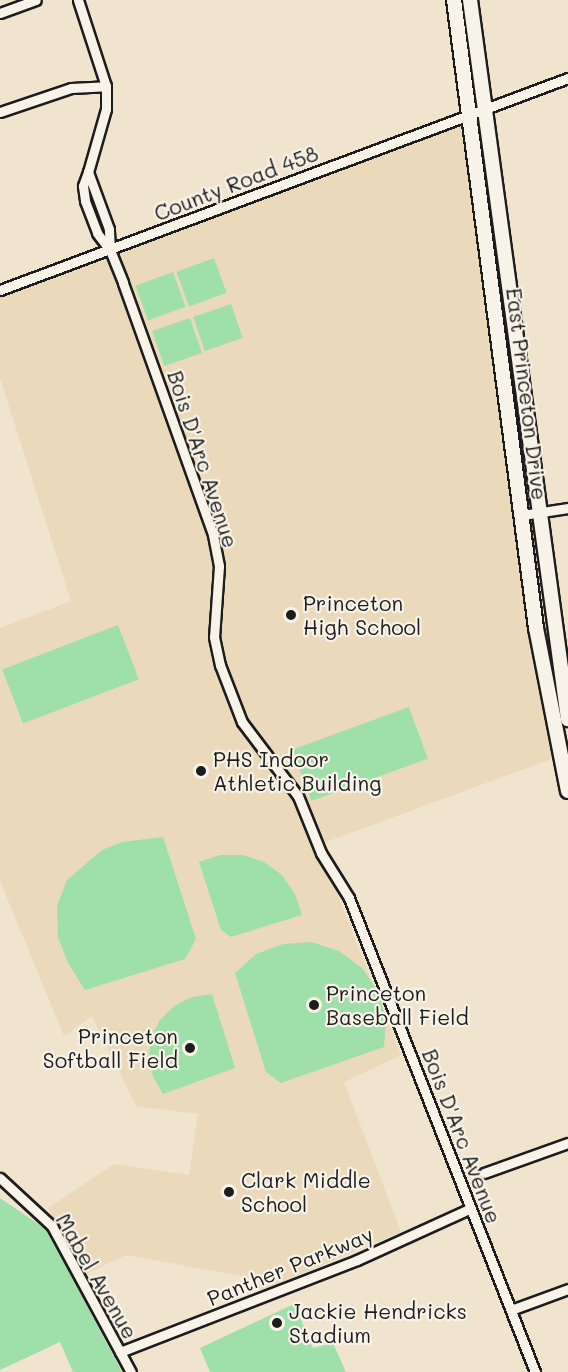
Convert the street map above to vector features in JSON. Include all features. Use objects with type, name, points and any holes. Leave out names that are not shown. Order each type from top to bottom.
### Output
[{"type":"highway","name":"East Princeton Drive","points":[[454,0],[542,668],[568,791]]},
{"type":"highway","name":"East Princeton Drive","points":[[470,0],[538,513],[568,719]]},
{"type":"highway","points":[[542,668],[560,664]]},
{"type":"street","points":[[0,13],[36,0]]},
{"type":"street","points":[[0,112],[71,88],[106,86],[78,0]]},
{"type":"street","name":"County Road 458","points":[[0,290],[568,78]]},
{"type":"street","name":"Bois D'Arc Avenue","points":[[106,86],[106,109],[88,172],[109,229],[110,250],[215,542],[219,573],[214,643],[228,685],[242,722],[298,796],[321,853],[349,898],[535,1372]]},
{"type":"street","points":[[522,515],[568,508]]},
{"type":"street","points":[[484,1173],[568,1143]]},
{"type":"street","name":"Mabel Avenue","points":[[0,1178],[52,1226],[131,1372]]},
{"type":"street","name":"Panther Parkway","points":[[120,1352],[357,1260],[471,1208]]},
{"type":"street","points":[[511,1310],[568,1289]]},
{"type":"shaded area","name":"Princeton High School","points":[[462,126],[568,753],[318,845],[401,1055],[344,1082],[401,1232],[261,1291],[252,1278],[126,1255],[84,1275],[48,1208],[114,1164],[189,1175],[198,1114],[136,1106],[92,1016],[64,1036],[0,881],[0,628],[71,601],[0,378],[0,289],[304,176]]},
{"type":"green space","points":[[214,258],[227,293],[189,306],[176,272]]},
{"type":"green space","points":[[173,272],[186,307],[148,320],[135,286]]},
{"type":"green space","points":[[231,304],[243,338],[205,351],[193,317]]},
{"type":"green space","points":[[190,318],[202,353],[164,366],[152,331]]},
{"type":"green space","points":[[118,625],[139,679],[23,724],[2,669]]},
{"type":"green space","points":[[409,707],[428,759],[311,801],[292,749]]},
{"type":"green space","points":[[163,837],[196,939],[185,959],[85,990],[68,963],[58,937],[57,906],[67,880],[102,850],[122,842]]},
{"type":"green space","points":[[220,855],[243,855],[264,862],[282,875],[295,894],[302,915],[231,937],[221,930],[199,862]]},
{"type":"green space","name":"Princeton Baseball Field","points":[[311,942],[339,951],[362,968],[378,991],[386,1019],[384,1047],[281,1083],[266,1072],[235,973],[256,954],[283,944]]},
{"type":"green space","name":"Princeton Softball Field","points":[[212,994],[235,1068],[163,1094],[153,1077],[149,1057],[151,1038],[160,1020],[174,1006],[192,997]]},
{"type":"green space","points":[[0,1198],[47,1230],[122,1372],[73,1372],[60,1342],[0,1370]]},
{"type":"green space","name":"Jackie Hendricks Stadium","points":[[294,1304],[313,1348],[333,1343],[346,1372],[210,1372],[200,1348]]},
{"type":"place","name":"Princeton High School","points":[[291,615]]},
{"type":"place","name":"PHS Indoor Athletic Building","points":[[201,771]]},
{"type":"place","name":"Princeton Baseball Field","points":[[314,1005]]},
{"type":"place","name":"Princeton Softball Field","points":[[190,1048]]},
{"type":"place","name":"Clark Middle School","points":[[229,1192]]},
{"type":"place","name":"Jackie Hendricks Stadium","points":[[277,1323]]}]
